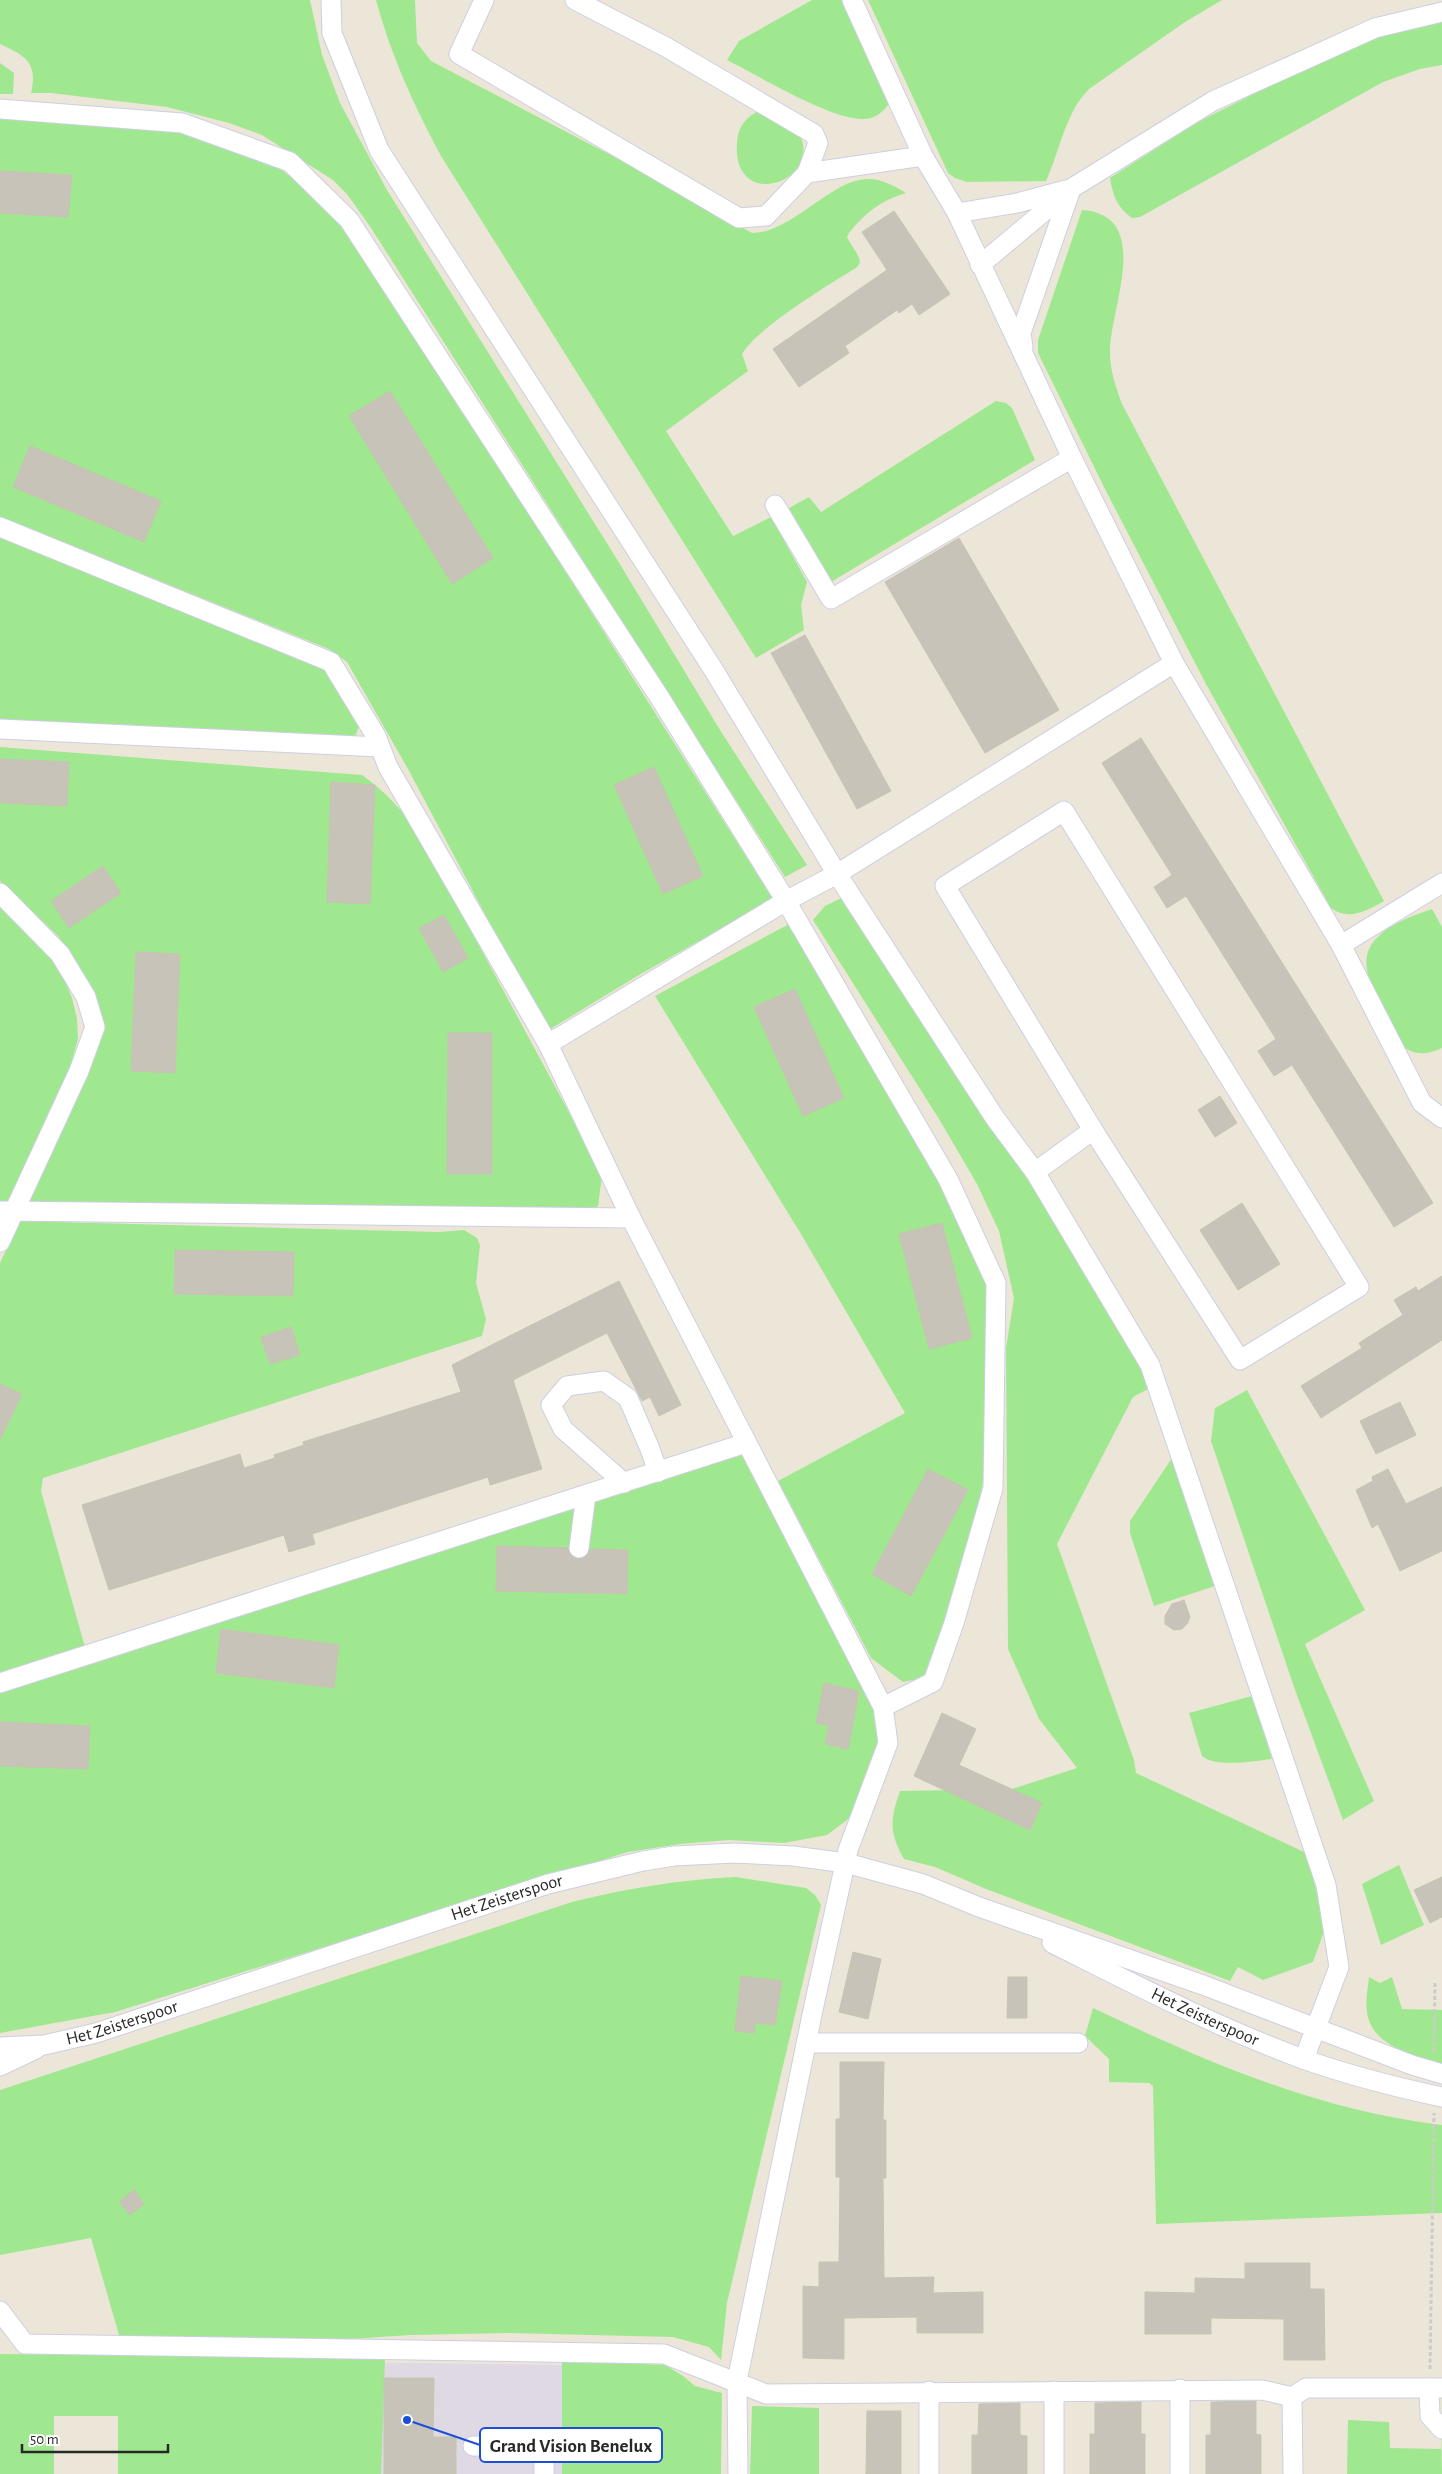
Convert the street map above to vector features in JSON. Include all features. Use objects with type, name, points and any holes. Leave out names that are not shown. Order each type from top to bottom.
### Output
[{"type":"street","points":[[331,0],[332,33],[379,150],[713,669],[837,874],[995,1118],[1035,1172],[1150,1366],[1326,1885],[1339,1967],[1304,2060]]},
{"type":"street","points":[[484,0],[459,54],[739,218],[766,216],[807,173],[818,143],[814,134],[666,47],[575,0]]},
{"type":"street","points":[[852,0],[923,156],[957,213],[1072,458],[1174,663],[1341,945],[1422,1102],[1442,1118]]},
{"type":"street","points":[[980,265],[1072,188],[1214,101],[1375,28],[1442,12]]},
{"type":"street","points":[[0,109],[182,123],[290,162],[349,220],[660,698],[786,901],[948,1179],[996,1283],[993,1488],[954,1624],[933,1682],[883,1707]]},
{"type":"street","points":[[807,173],[923,156]]},
{"type":"street","points":[[957,213],[1017,203],[1072,188]]},
{"type":"street","points":[[1025,355],[1021,333],[1072,188]]},
{"type":"street","points":[[775,505],[831,599],[1072,458]]},
{"type":"street","points":[[0,527],[331,662],[380,746],[388,767],[548,1044],[631,1218],[883,1707],[888,1743],[848,1850],[806,2043],[737,2381],[738,2474]]},
{"type":"street","points":[[548,1044],[786,901],[837,874],[1174,663]]},
{"type":"street","points":[[0,729],[380,746]]},
{"type":"street","points":[[1064,811],[1359,1287],[1240,1360],[1093,1130],[945,886],[1064,811]]},
{"type":"street","points":[[1341,945],[1442,883]]},
{"type":"street","points":[[0,893],[60,954],[86,997],[95,1027],[79,1071],[7,1211],[0,1242]]},
{"type":"street","points":[[1035,1172],[1093,1130]]},
{"type":"street","points":[[7,1211],[631,1218]]},
{"type":"street","points":[[624,1483],[563,1429],[551,1405],[567,1386],[604,1382],[628,1398],[658,1472]]},
{"type":"street","points":[[0,1683],[746,1443]]},
{"type":"street","points":[[579,1548],[586,1495]]},
{"type":"street","name":"Het Zeisterspoor","points":[[0,2047],[44,2045],[96,2033],[548,1884],[674,1856],[735,1853],[793,1856],[846,1863],[923,1884],[979,1907],[1203,1985],[1438,2073]]},
{"type":"street","name":"Het Zeisterspoor","points":[[979,1907],[1190,2012],[1304,2060],[1397,2087],[1438,2096]]},
{"type":"street","points":[[806,2043],[1078,2043]]},
{"type":"street","name":"Het Zeisterspoor","points":[[0,2066],[44,2045]]},
{"type":"street","points":[[0,2311],[25,2344],[664,2354],[737,2381],[766,2394],[1180,2389],[1262,2390],[1292,2397],[1306,2388],[1435,2388],[1430,2416],[1442,2429]]},
{"type":"street","points":[[1180,2389],[1180,2474]]},
{"type":"street","points":[[928,2474],[929,2391]]},
{"type":"street","points":[[1054,2391],[1054,2474]]},
{"type":"street","points":[[1292,2397],[1292,2474]]},
{"type":"street","points":[[473,2446],[544,2447],[544,2474]]},
{"type":"path","points":[[1436,1982],[1433,2044],[1438,2073]]},
{"type":"path","points":[[1435,2388],[1432,2314],[1438,2096]]},
{"type":"shaded area","points":[[247,2361],[568,2365],[567,2474],[246,2474]]},
{"type":"green space","points":[[0,0],[310,0],[322,55],[340,103],[387,190],[618,561],[720,730],[807,865],[785,877],[371,228],[347,194],[333,180],[262,135],[229,123],[167,107],[51,93],[31,93],[33,74],[28,62],[17,52],[0,44]]},
{"type":"green space","points":[[376,0],[415,0],[417,43],[431,61],[643,172],[752,233],[767,231],[782,225],[839,188],[853,182],[867,179],[882,181],[906,193],[881,203],[861,219],[849,233],[847,237],[857,253],[860,263],[856,268],[794,308],[762,332],[742,354],[748,371],[666,431],[733,536],[771,517],[807,582],[801,605],[804,630],[756,658],[441,156],[404,80]]},
{"type":"green space","points":[[812,0],[844,0],[889,103],[882,112],[864,119],[833,112],[795,96],[727,60],[739,41]]},
{"type":"green space","points":[[868,0],[1222,0],[1185,22],[1089,89],[1074,109],[1046,181],[967,182],[955,178],[948,173]]},
{"type":"green space","points":[[1442,16],[1442,65],[1420,69],[1383,82],[1140,217],[1132,218],[1116,201],[1110,178],[1196,123],[1355,43]]},
{"type":"green space","points":[[0,63],[14,73],[13,94],[0,94]]},
{"type":"green space","points":[[761,110],[797,129],[803,145],[802,159],[795,171],[784,179],[771,184],[758,183],[746,176],[739,163],[737,142],[741,127],[747,119]]},
{"type":"green space","points":[[0,117],[159,128],[209,137],[275,165],[300,184],[356,241],[773,899],[639,975],[547,1031],[408,769],[347,662],[329,649],[0,517]]},
{"type":"green space","points":[[1082,210],[1104,216],[1117,228],[1123,246],[1123,267],[1110,353],[1112,373],[1122,404],[1384,901],[1364,911],[1344,914],[1331,908],[1206,684],[1105,489],[1038,353],[1038,340]]},
{"type":"green space","points":[[996,401],[1006,403],[1012,408],[1035,460],[831,582],[789,508],[809,497],[821,512]]},
{"type":"green space","points":[[0,536],[320,665],[336,676],[361,722],[349,751],[0,728]]},
{"type":"green space","points":[[0,747],[362,775],[371,781],[393,802],[419,834],[579,1131],[602,1176],[598,1206],[580,1215],[28,1203],[82,1087],[90,1063],[80,970],[58,936],[0,881]]},
{"type":"green space","points":[[850,894],[1131,1334],[1150,1388],[1133,1397],[1057,1544],[1134,1760],[1136,1773],[1306,1853],[1326,1926],[1313,1962],[1263,1980],[1238,1967],[1230,1981],[986,1889],[935,1867],[904,1859],[899,1850],[894,1833],[893,1818],[900,1791],[1012,1789],[1077,1768],[1039,1719],[1008,1649],[1006,1348],[1014,1298],[999,1231],[977,1184],[939,1119],[813,920],[825,906]]},
{"type":"green space","points":[[0,905],[44,948],[64,978],[72,998],[77,1019],[78,1039],[66,1081],[9,1203],[0,1203]]},
{"type":"green space","points":[[1432,909],[1442,927],[1442,1048],[1428,1053],[1419,1053],[1405,1048],[1379,1002],[1370,982],[1366,965],[1369,949],[1380,935],[1400,922]]},
{"type":"green space","points":[[789,924],[920,1135],[978,1251],[990,1301],[993,1394],[983,1481],[972,1540],[957,1590],[923,1678],[903,1682],[871,1658],[778,1481],[905,1413],[801,1234],[655,996]]},
{"type":"green space","points":[[20,1221],[439,1232],[464,1230],[477,1238],[480,1245],[476,1283],[486,1319],[482,1336],[43,1478],[41,1491],[85,1647],[0,1675],[0,1263]]},
{"type":"green space","points":[[1247,1390],[1365,1610],[1305,1644],[1374,1801],[1343,1820],[1294,1687],[1211,1441],[1215,1408]]},
{"type":"green space","points":[[744,1454],[874,1706],[881,1759],[861,1803],[847,1820],[827,1835],[784,1843],[729,1840],[680,1844],[628,1852],[115,2012],[0,2033],[0,1693]]},
{"type":"green space","points":[[1172,1458],[1215,1586],[1154,1606],[1130,1533],[1130,1521]]},
{"type":"green space","points":[[1252,1696],[1272,1759],[1226,1763],[1208,1760],[1202,1756],[1189,1713]]},
{"type":"green space","points":[[1399,1865],[1424,1925],[1381,1945],[1362,1884]]},
{"type":"green space","points":[[736,1877],[806,1888],[815,1895],[821,1905],[727,2303],[721,2360],[709,2347],[673,2337],[507,2333],[410,2335],[309,2342],[121,2342],[91,2238],[0,2255],[0,2090],[572,1902],[653,1885]]},
{"type":"green space","points":[[1369,1977],[1380,1983],[1392,1977],[1402,2009],[1442,2010],[1442,2064],[1396,2048],[1377,2033],[1370,2024],[1367,2012],[1366,1999]]},
{"type":"green space","points":[[1093,2008],[1220,2065],[1307,2096],[1396,2118],[1442,2125],[1442,2213],[1156,2224],[1153,2086],[1149,2083],[1109,2082],[1109,2059],[1085,2036]]},
{"type":"green space","points":[[0,2354],[385,2358],[381,2474],[118,2474],[118,2416],[54,2416],[54,2474],[0,2474]]},
{"type":"green space","points":[[562,2360],[665,2365],[695,2386],[722,2393],[721,2474],[562,2474]]},
{"type":"green space","points":[[1440,2387],[1442,2474],[1347,2474],[1348,2420],[1389,2422],[1390,2448],[1441,2449]]},
{"type":"green space","points":[[752,2406],[819,2408],[819,2474],[750,2474]]},
{"type":"building","points":[[0,171],[72,175],[68,217],[0,213]]},
{"type":"building","points":[[894,211],[950,294],[919,315],[912,304],[899,313],[897,310],[845,346],[849,353],[799,387],[773,349],[887,270],[862,232]]},
{"type":"building","points":[[390,391],[493,558],[452,584],[349,416]]},
{"type":"building","points":[[30,446],[161,501],[144,542],[13,487]]},
{"type":"building","points":[[959,538],[1059,710],[985,753],[885,582]]},
{"type":"building","points":[[805,635],[891,791],[857,809],[771,653]]},
{"type":"building","points":[[1141,738],[1433,1203],[1394,1227],[1292,1065],[1274,1076],[1258,1051],[1276,1039],[1186,896],[1167,908],[1154,887],[1172,875],[1102,763]]},
{"type":"building","points":[[0,759],[69,762],[67,806],[0,803]]},
{"type":"building","points":[[654,767],[703,876],[663,894],[614,785]]},
{"type":"building","points":[[331,782],[375,785],[370,904],[327,902]]},
{"type":"building","points":[[103,866],[121,893],[69,928],[51,901]]},
{"type":"building","points":[[444,915],[468,958],[443,972],[419,928]]},
{"type":"building","points":[[136,952],[180,954],[175,1073],[131,1071]]},
{"type":"building","points":[[795,989],[844,1098],[803,1116],[754,1007]]},
{"type":"building","points":[[448,1033],[492,1033],[492,1174],[447,1174]]},
{"type":"building","points":[[1220,1096],[1237,1123],[1215,1137],[1198,1110]]},
{"type":"building","points":[[1242,1203],[1280,1264],[1238,1290],[1200,1230]]},
{"type":"building","points":[[942,1223],[972,1338],[929,1349],[899,1234]]},
{"type":"building","points":[[175,1250],[294,1252],[293,1296],[174,1294]]},
{"type":"building","points":[[1442,1276],[1442,1340],[1321,1418],[1301,1386],[1362,1348],[1359,1343],[1403,1315],[1394,1300],[1416,1287],[1418,1291]]},
{"type":"building","points":[[619,1281],[681,1405],[659,1416],[650,1397],[642,1401],[607,1333],[513,1380],[542,1469],[490,1485],[488,1477],[312,1534],[315,1544],[289,1552],[284,1535],[109,1590],[82,1505],[240,1454],[244,1468],[275,1458],[274,1455],[304,1445],[303,1442],[461,1392],[452,1365]]},
{"type":"building","points":[[291,1327],[300,1355],[270,1364],[261,1337]]},
{"type":"building","points":[[0,1384],[22,1394],[0,1440]]},
{"type":"building","points":[[1400,1402],[1416,1435],[1376,1454],[1360,1421]]},
{"type":"building","points":[[928,1469],[968,1490],[911,1596],[872,1574]]},
{"type":"building","points":[[1388,1469],[1406,1504],[1442,1487],[1442,1551],[1400,1571],[1378,1524],[1372,1528],[1356,1490],[1373,1481],[1372,1477]]},
{"type":"building","points":[[497,1546],[568,1548],[572,1557],[578,1559],[588,1555],[590,1549],[628,1550],[627,1594],[496,1591]]},
{"type":"building","points":[[1184,1600],[1190,1617],[1182,1629],[1174,1630],[1165,1624],[1165,1616],[1172,1604]]},
{"type":"building","points":[[221,1629],[339,1645],[334,1688],[216,1673]]},
{"type":"building","points":[[824,1683],[859,1691],[848,1749],[825,1744],[829,1726],[816,1723]]},
{"type":"building","points":[[942,1713],[976,1729],[959,1765],[1042,1803],[1030,1830],[914,1776]]},
{"type":"building","points":[[0,1722],[90,1726],[88,1769],[0,1766]]},
{"type":"building","points":[[1442,1877],[1442,1917],[1430,1923],[1414,1890]]},
{"type":"building","points":[[853,1952],[881,1959],[868,2019],[839,2012]]},
{"type":"building","points":[[741,1976],[782,1981],[775,2025],[755,2023],[754,2033],[735,2031]]},
{"type":"building","points":[[1008,1977],[1027,1977],[1027,2018],[1007,2018]]},
{"type":"building","points":[[840,2062],[884,2062],[883,2120],[886,2120],[886,2178],[883,2178],[884,2278],[934,2277],[933,2293],[983,2292],[983,2333],[917,2333],[917,2317],[844,2318],[844,2359],[803,2358],[803,2286],[819,2287],[819,2262],[839,2262],[840,2177],[836,2177],[836,2119],[840,2119]]},
{"type":"building","points":[[134,2190],[144,2204],[130,2215],[119,2202]]},
{"type":"building","points":[[1245,2263],[1310,2263],[1310,2289],[1324,2289],[1325,2360],[1284,2360],[1284,2319],[1211,2318],[1211,2334],[1145,2334],[1145,2292],[1195,2293],[1195,2278],[1245,2279]]},
{"type":"building","points":[[384,2378],[434,2378],[433,2437],[456,2437],[456,2474],[384,2474]]},
{"type":"building","points":[[1256,2401],[1256,2434],[1261,2435],[1261,2474],[1206,2474],[1206,2435],[1211,2435],[1211,2402]]},
{"type":"building","points":[[1141,2402],[1141,2434],[1145,2434],[1145,2474],[1090,2474],[1090,2434],[1095,2434],[1095,2403]]},
{"type":"building","points":[[1020,2403],[1020,2435],[1027,2436],[1027,2474],[972,2474],[972,2435],[978,2435],[979,2404]]},
{"type":"building","points":[[867,2411],[901,2411],[901,2474],[866,2474]]},
{"type":"place","name":"Grand Vision Benelux","points":[[407,2420]]}]
